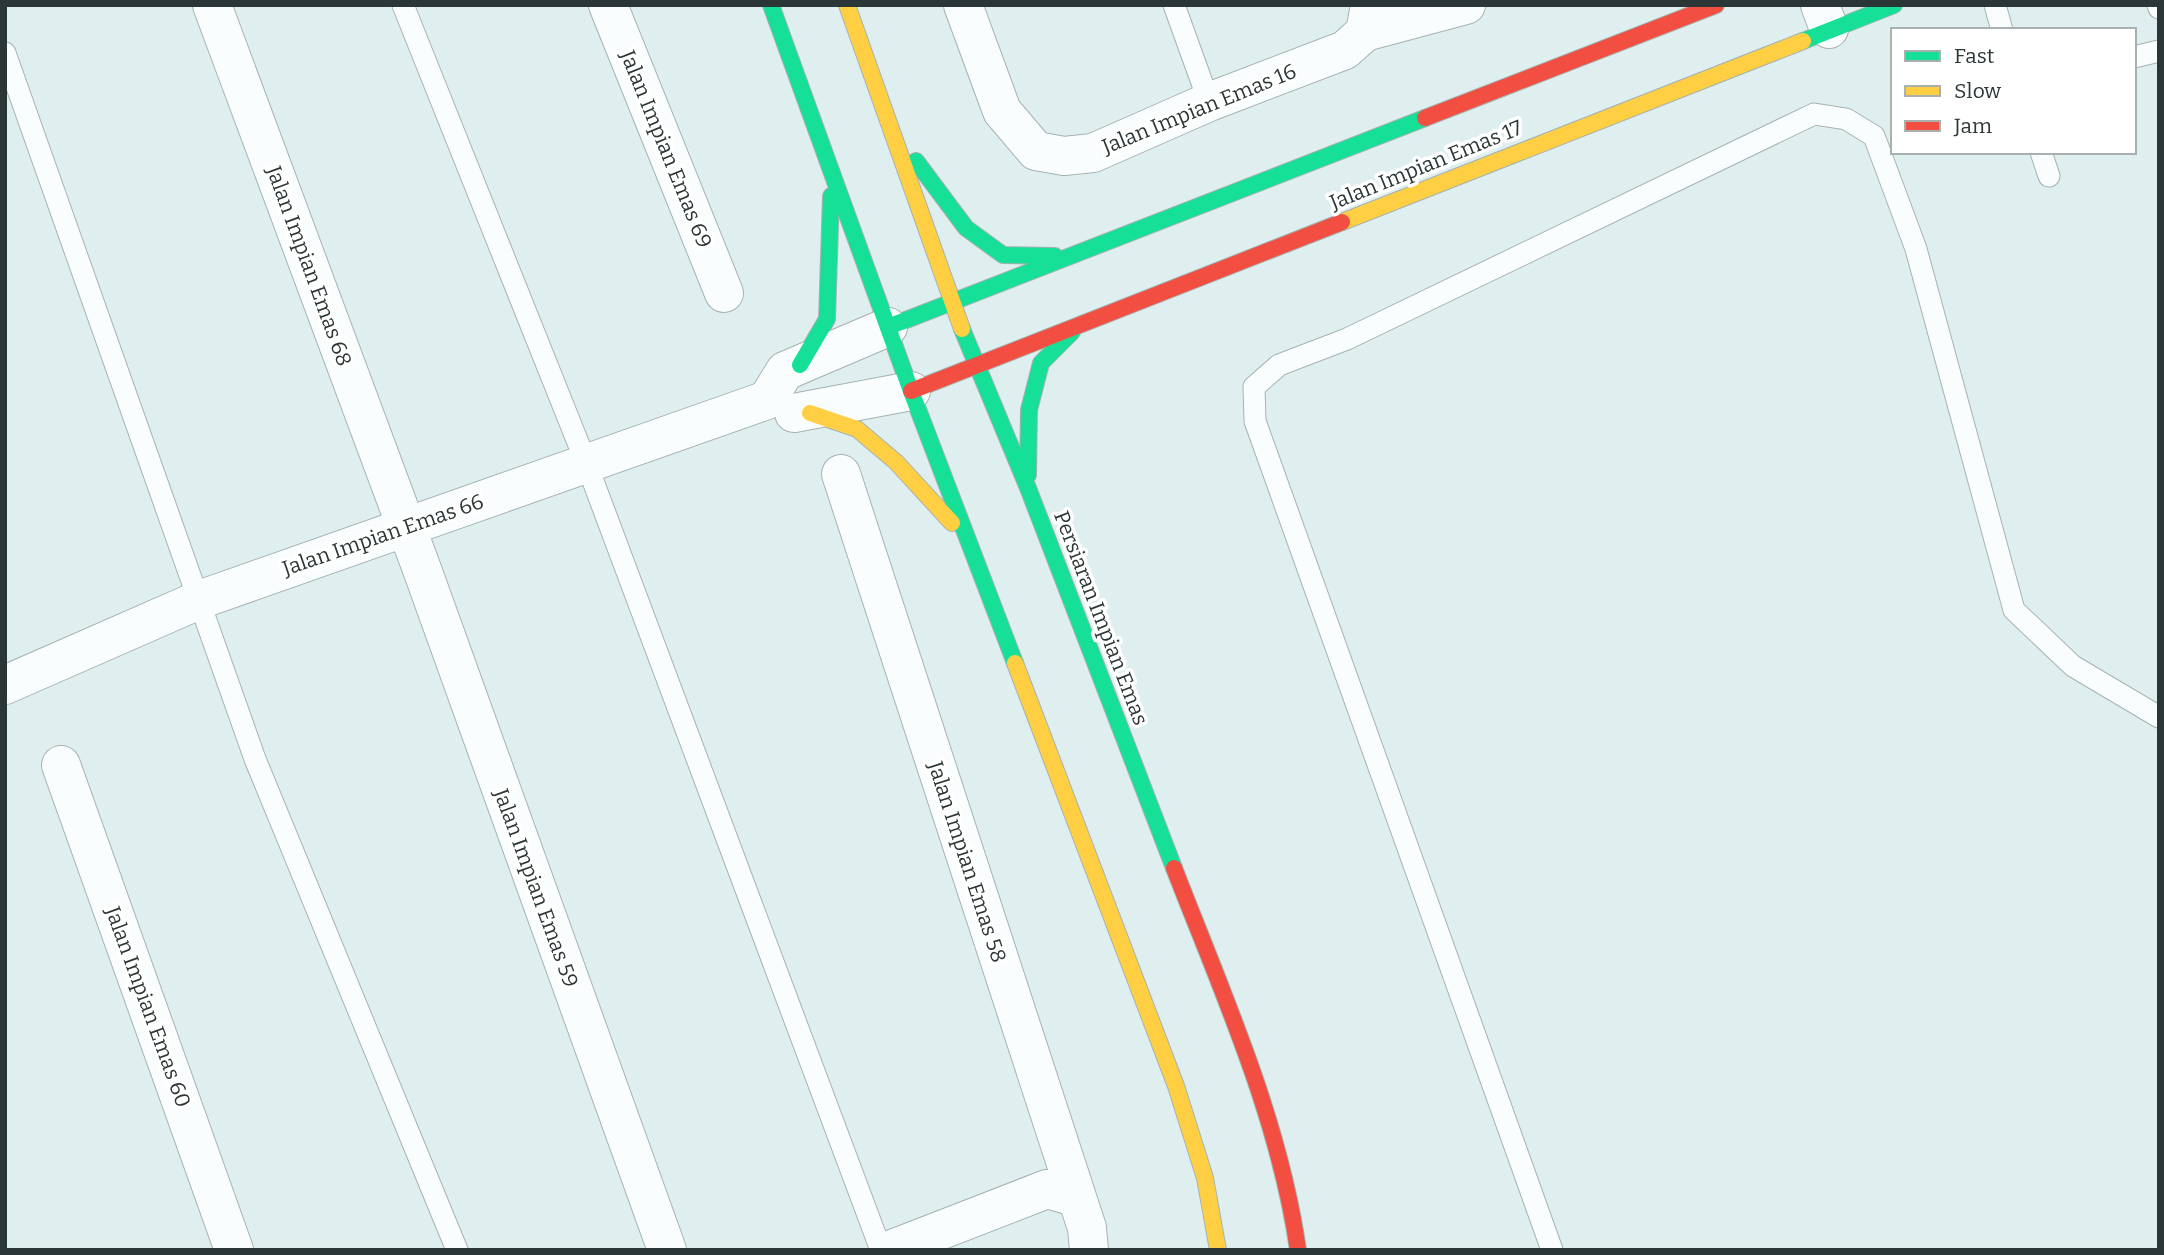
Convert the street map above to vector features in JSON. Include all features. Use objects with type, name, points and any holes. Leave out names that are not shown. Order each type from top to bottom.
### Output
[{"type":"main road","points":[[771,5],[966,538],[1176,1086],[1205,1178],[1218,1250]]},
{"type":"main road","name":"Persiaran Impian Emas","points":[[847,5],[976,368],[1028,488],[1252,1069],[1290,1193],[1298,1250]]},
{"type":"main road","name":"Jalan Impian Emas 17","points":[[888,327],[953,304],[1716,5]]},
{"type":"main road","name":"Jalan Impian Emas 17","points":[[911,391],[976,368],[1824,17],[1894,5]]},
{"type":"main road","points":[[893,132],[966,228],[1003,256],[1073,256]]},
{"type":"main road","points":[[800,365],[827,319],[831,167]]},
{"type":"main road","points":[[1028,488],[1029,410],[1041,363],[1079,325]]},
{"type":"main road","points":[[810,413],[857,429],[896,463],[966,538]]},
{"type":"street","name":"Jalan Impian Emas 68","points":[[212,5],[405,526]]},
{"type":"street","name":"Jalan Impian Emas 69","points":[[608,5],[724,293]]},
{"type":"street","name":"Jalan Impian Emas 16","points":[[963,5],[1002,111],[1036,151],[1064,156],[1093,153],[1209,102],[1345,50],[1367,19]]},
{"type":"street","points":[[1367,19],[1466,5]]},
{"type":"street","points":[[888,327],[785,371],[767,400],[795,414],[911,391]]},
{"type":"street","name":"Jalan Impian Emas 66","points":[[5,685],[200,600],[767,400]]},
{"type":"street","name":"Jalan Impian Emas 58","points":[[841,474],[1087,1228],[1089,1250]]},
{"type":"street","name":"Jalan Impian Emas 59","points":[[405,526],[667,1250]]},
{"type":"street","name":"Jalan Impian Emas 60","points":[[61,765],[234,1250]]},
{"type":"street","points":[[890,1250],[1047,1189],[1075,1197]]},
{"type":"lane","points":[[403,5],[587,465],[881,1250]]},
{"type":"lane","points":[[1174,5],[1209,102]]},
{"type":"lane","points":[[1995,5],[2001,28]]},
{"type":"lane","points":[[2136,57],[2159,51]]},
{"type":"lane","points":[[5,53],[255,759],[457,1250]]},
{"type":"lane","points":[[1552,1250],[1255,421],[1254,387],[1279,365],[1346,339],[1814,114],[1846,119],[1874,135],[1916,249],[2014,610],[2073,666],[2159,717]]},
{"type":"lane","points":[[2042,154],[2049,176]]},
{"type":"traffic: fast","points":[[771,5],[911,391],[1015,663]]},
{"type":"traffic: fast","points":[[1803,41],[1894,5]]},
{"type":"traffic: fast","points":[[888,327],[1425,118]]},
{"type":"traffic: fast","points":[[916,161],[966,228],[1003,255],[1055,256]]},
{"type":"traffic: fast","points":[[800,365],[827,319],[831,196]]},
{"type":"traffic: fast","points":[[962,329],[1028,488],[1174,868]]},
{"type":"traffic: fast","points":[[1028,475],[1029,410],[1041,363],[1072,332]]},
{"type":"traffic: slow","points":[[847,5],[962,329]]},
{"type":"traffic: slow","points":[[1342,222],[1803,41]]},
{"type":"traffic: slow","points":[[810,413],[857,429],[896,462],[952,523]]},
{"type":"traffic: slow","points":[[1015,663],[1176,1086],[1205,1178],[1218,1250]]},
{"type":"traffic: jam","points":[[1425,118],[1716,5]]},
{"type":"traffic: jam","points":[[911,391],[1342,222]]},
{"type":"traffic: jam","points":[[1174,868],[1263,1103],[1289,1200],[1298,1250]]}]
